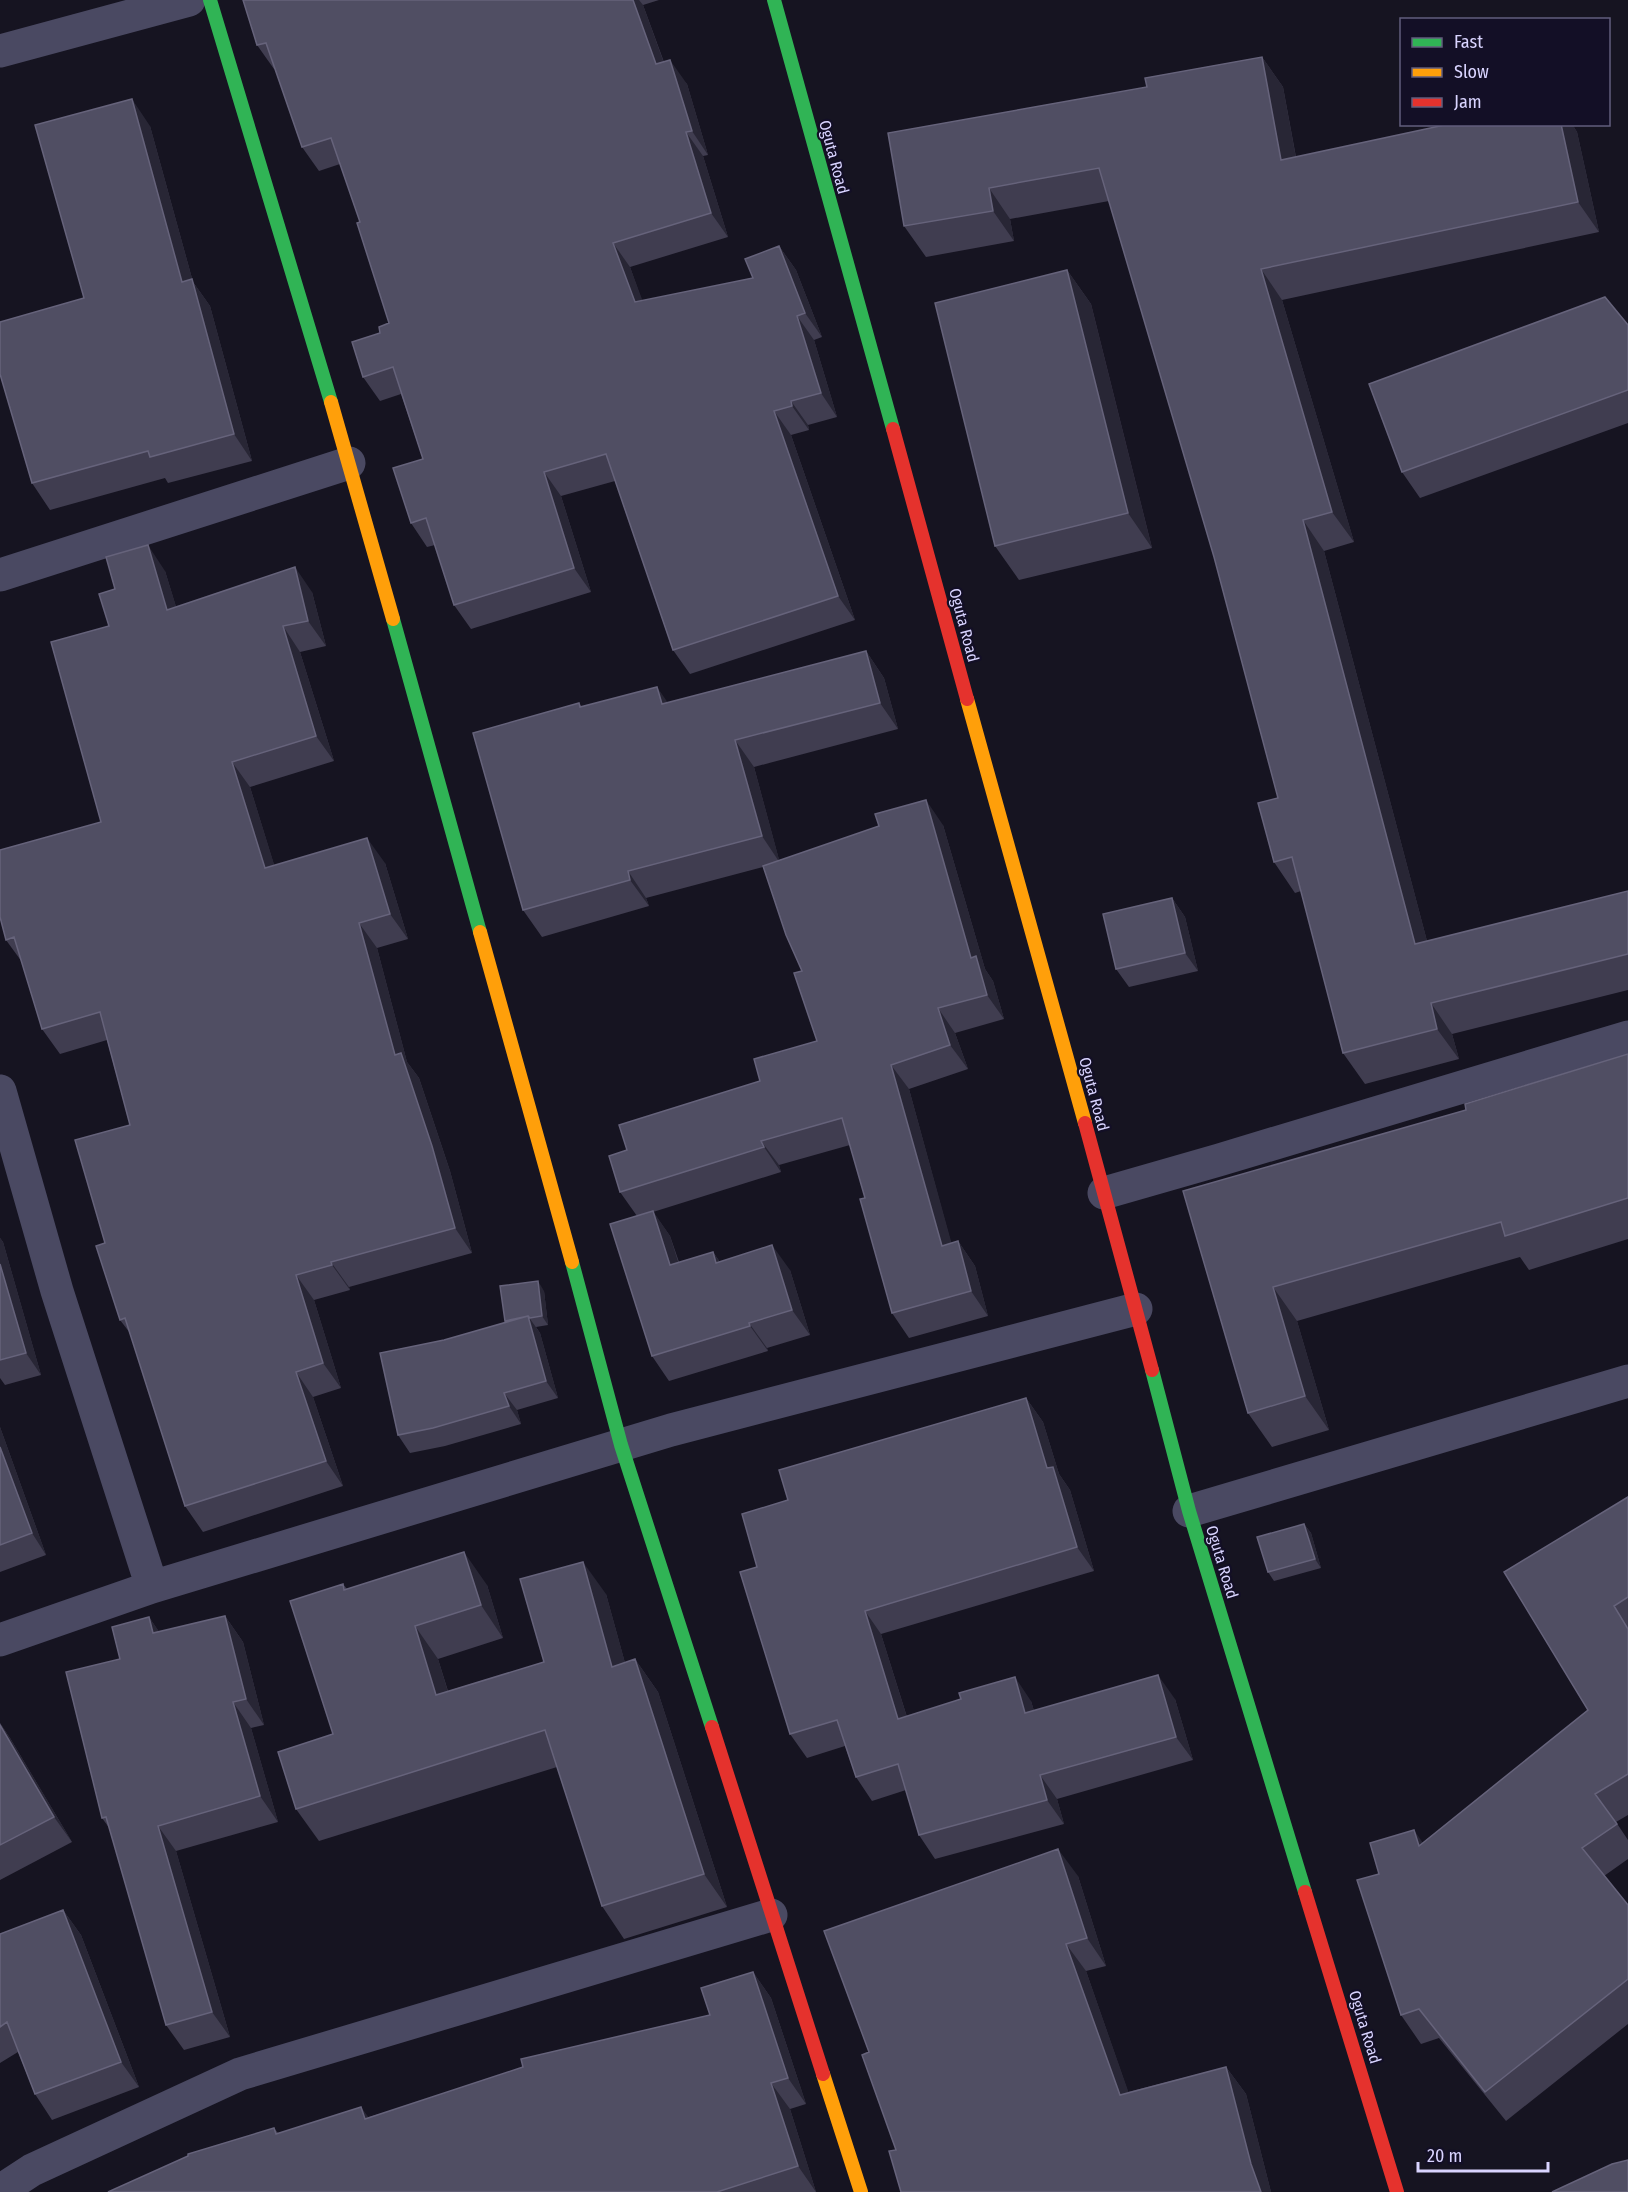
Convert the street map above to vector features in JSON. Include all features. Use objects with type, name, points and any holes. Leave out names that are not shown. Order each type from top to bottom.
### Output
[{"type":"street","points":[[0,51],[189,0]]},
{"type":"street","points":[[210,0],[349,463],[557,1207],[621,1445],[861,2192]]},
{"type":"street","name":"Oguta Road","points":[[774,0],[1136,1309],[1189,1510],[1396,2192]]},
{"type":"street","points":[[0,575],[349,463]]},
{"type":"street","points":[[1104,1193],[1628,1037]]},
{"type":"street","points":[[0,1091],[57,1291],[152,1587]]},
{"type":"street","points":[[0,1640],[152,1587],[682,1427],[1136,1309]]},
{"type":"street","points":[[1189,1510],[1628,1382]]},
{"type":"street","points":[[0,2191],[32,2170],[240,2074],[771,1915]]},
{"type":"building","points":[[243,0],[633,0],[656,64],[670,60],[692,131],[686,132],[711,213],[613,243],[635,302],[753,278],[745,259],[779,246],[805,313],[797,316],[821,393],[791,401],[792,406],[774,411],[838,596],[673,650],[606,454],[544,472],[574,568],[454,605],[426,518],[411,523],[393,468],[423,459],[393,367],[363,377],[352,342],[380,333],[379,327],[389,323],[357,223],[360,222],[331,138],[302,147],[266,43],[257,45]]},
{"type":"building","points":[[1262,57],[1281,160],[1440,126],[1561,126],[1578,202],[1261,269],[1332,512],[1303,520],[1415,944],[1628,891],[1628,954],[1431,1003],[1437,1029],[1343,1053],[1292,857],[1274,862],[1258,803],[1278,798],[1214,557],[1099,168],[989,188],[993,211],[904,226],[888,133],[1147,87],[1145,78]]},
{"type":"building","points":[[132,99],[182,282],[192,279],[234,434],[150,457],[148,451],[32,483],[0,374],[0,322],[84,298],[35,125]]},
{"type":"building","points":[[1067,270],[1128,513],[995,546],[935,303]]},
{"type":"building","points":[[1605,297],[1628,325],[1628,390],[1402,472],[1369,384]]},
{"type":"building","points":[[148,545],[167,610],[295,567],[308,621],[283,626],[316,736],[232,762],[265,868],[367,838],[390,914],[359,923],[395,1055],[401,1053],[432,1146],[455,1228],[331,1262],[332,1265],[296,1275],[323,1363],[296,1372],[326,1461],[185,1506],[125,1318],[120,1320],[96,1246],[105,1243],[75,1140],[130,1125],[100,1012],[42,1029],[14,937],[6,940],[0,917],[0,850],[101,822],[51,642],[109,626],[99,594],[115,589],[106,557]]},
{"type":"building","points":[[866,651],[880,703],[735,740],[762,836],[628,871],[630,880],[523,910],[473,733],[579,703],[580,707],[657,687],[662,704]]},
{"type":"building","points":[[926,800],[971,958],[976,956],[987,995],[938,1008],[950,1045],[891,1065],[942,1246],[958,1241],[971,1291],[892,1313],[860,1199],[865,1198],[842,1118],[761,1141],[764,1147],[620,1192],[609,1156],[627,1150],[619,1125],[760,1081],[754,1059],[817,1041],[794,973],[802,971],[786,935],[763,866],[879,826],[875,814]]},
{"type":"building","points":[[1172,898],[1185,953],[1116,969],[1103,914]]},
{"type":"building","points":[[1628,1054],[1628,1198],[1505,1236],[1501,1222],[1273,1287],[1305,1396],[1248,1413],[1183,1191],[1466,1110],[1465,1104]]},
{"type":"building","points":[[653,1211],[670,1265],[713,1252],[716,1263],[772,1245],[792,1310],[749,1323],[750,1326],[652,1356],[610,1224]]},
{"type":"building","points":[[0,1264],[26,1353],[0,1360]]},
{"type":"building","points":[[538,1281],[542,1316],[530,1318],[528,1316],[505,1321],[500,1286]]},
{"type":"building","points":[[528,1316],[546,1381],[504,1393],[509,1406],[433,1428],[398,1435],[380,1353],[444,1340]]},
{"type":"building","points":[[1026,1398],[1047,1468],[1053,1467],[1077,1547],[865,1611],[898,1719],[961,1699],[959,1693],[1015,1677],[1025,1713],[1158,1675],[1176,1737],[1040,1775],[1047,1800],[919,1835],[898,1764],[856,1777],[837,1720],[790,1734],[740,1572],[757,1567],[742,1514],[788,1500],[779,1470]]},
{"type":"building","points":[[0,1447],[32,1533],[0,1545]]},
{"type":"building","points":[[1628,1497],[1628,1597],[1614,1606],[1628,1629],[1628,1774],[1595,1794],[1617,1824],[1582,1848],[1628,1905],[1628,1979],[1485,2092],[1419,2009],[1401,2015],[1357,1880],[1379,1874],[1370,1843],[1414,1830],[1419,1846],[1588,1710],[1504,1572]]},
{"type":"building","points":[[1304,1524],[1315,1559],[1268,1572],[1257,1537]]},
{"type":"building","points":[[464,1552],[481,1605],[415,1626],[436,1695],[544,1662],[520,1579],[583,1562],[612,1667],[635,1659],[704,1874],[602,1906],[545,1730],[296,1809],[278,1752],[333,1734],[290,1601],[343,1584],[344,1590]]},
{"type":"building","points":[[225,1616],[246,1699],[233,1702],[260,1796],[158,1826],[212,2012],[166,2025],[106,1817],[102,1818],[66,1672],[120,1659],[112,1627],[149,1617],[153,1633]]},
{"type":"building","points":[[0,1725],[54,1817],[0,1845]]},
{"type":"building","points":[[1058,1849],[1087,1938],[1066,1944],[1120,2095],[1226,2067],[1251,2164],[1261,2192],[901,2192],[889,2151],[896,2150],[862,2055],[869,2052],[824,1931]]},
{"type":"building","points":[[63,1910],[121,2062],[35,2094],[7,2022],[0,2027],[0,1934]]},
{"type":"building","points":[[753,1972],[788,2078],[771,2083],[798,2166],[717,2192],[108,2192],[188,2156],[188,2154],[274,2128],[276,2134],[361,2107],[365,2119],[523,2067],[521,2059],[710,2015],[701,1988]]},
{"type":"building","points":[[1628,2160],[1628,2192],[1552,2192],[1612,2164]]},
{"type":"traffic: fast","points":[[210,0],[331,402]]},
{"type":"traffic: fast","points":[[774,0],[893,429]]},
{"type":"traffic: fast","points":[[393,619],[480,932]]},
{"type":"traffic: fast","points":[[572,1262],[621,1445],[712,1727]]},
{"type":"traffic: fast","points":[[1152,1370],[1189,1511],[1305,1892]]},
{"type":"traffic: slow","points":[[331,402],[393,619]]},
{"type":"traffic: slow","points":[[967,699],[1085,1123]]},
{"type":"traffic: slow","points":[[480,932],[572,1262]]},
{"type":"traffic: slow","points":[[823,2074],[861,2192]]},
{"type":"traffic: jam","points":[[893,429],[967,699]]},
{"type":"traffic: jam","points":[[1085,1123],[1152,1370]]},
{"type":"traffic: jam","points":[[712,1727],[823,2074]]},
{"type":"traffic: jam","points":[[1305,1892],[1397,2192]]}]
